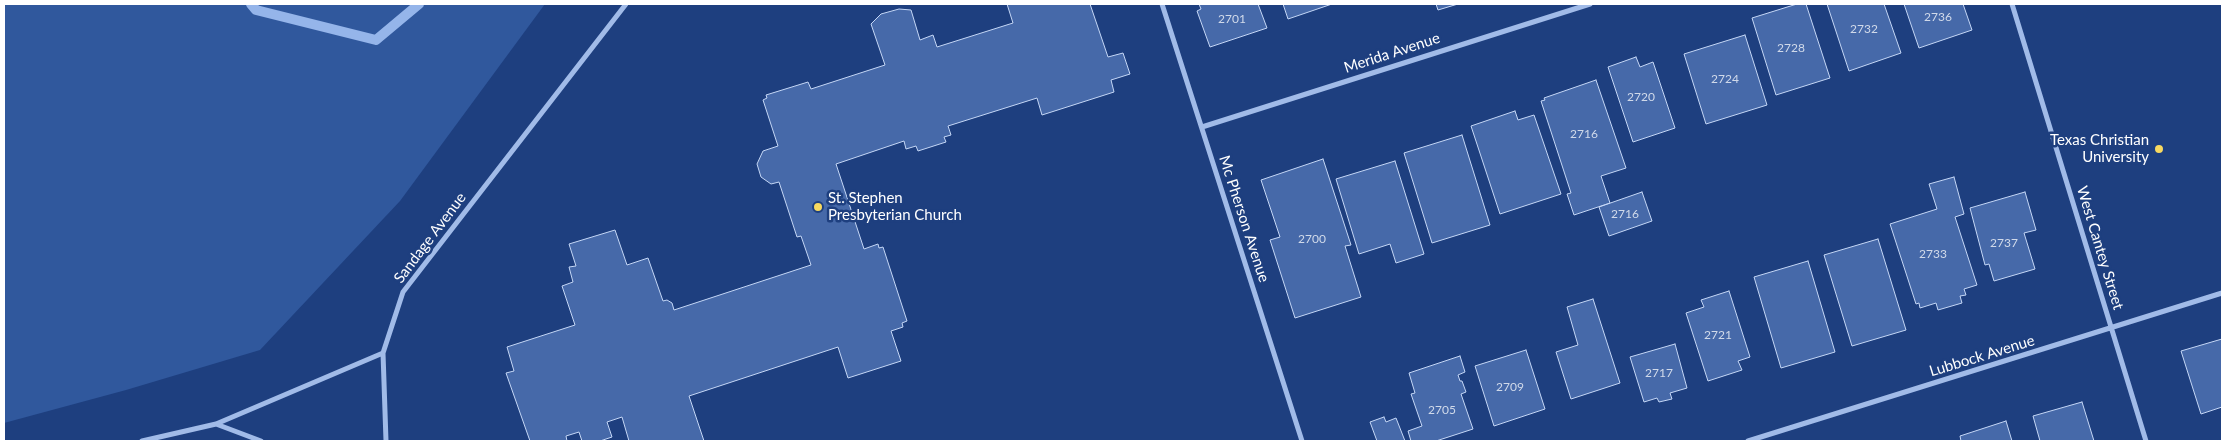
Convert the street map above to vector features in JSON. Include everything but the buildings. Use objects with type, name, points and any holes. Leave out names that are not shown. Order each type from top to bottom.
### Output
[{"type":"street","name":"Sandage Avenue","points":[[383,353],[403,292],[626,4]]},
{"type":"street","name":"Mc Pherson Avenue","points":[[1162,4],[1302,441]]},
{"type":"street","name":"Merida Avenue","points":[[1202,127],[1590,4]]},
{"type":"street","name":"West Cantey Street","points":[[2012,4],[2146,441]]},
{"type":"street","name":"Lubbock Avenue","points":[[1748,441],[2112,329],[2222,293]]},
{"type":"street","points":[[142,441],[216,424],[383,353],[386,441]]},
{"type":"street","points":[[216,424],[261,441]]},
{"type":"shaded area","points":[[4,4],[545,4],[400,201],[260,350],[126,390],[4,423]]},
{"type":"waterway","points":[[251,4],[256,10],[376,40],[419,4]]},
{"type":"place","name":"Texas Christian University","points":[[2159,149]]},
{"type":"place","name":"St. Stephen Presbyterian Church","points":[[818,207]]}]
